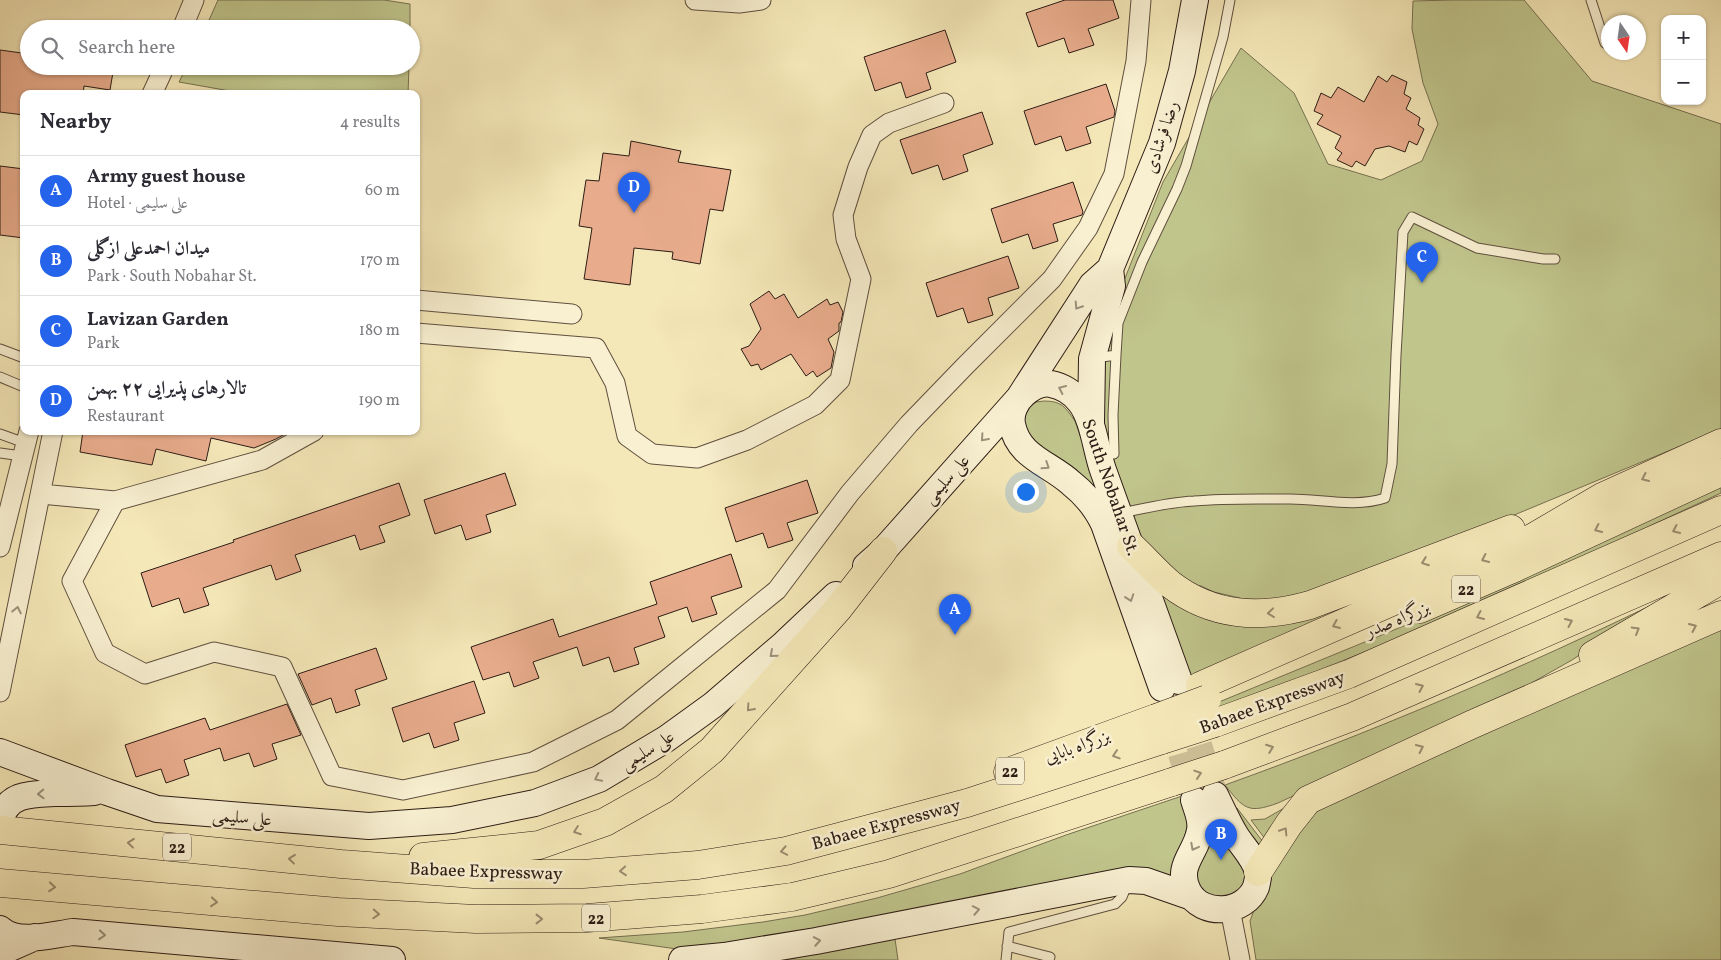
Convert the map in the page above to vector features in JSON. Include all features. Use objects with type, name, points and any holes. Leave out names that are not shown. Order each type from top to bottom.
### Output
[{"type":"highway","points":[[1131,546],[1170,584],[1190,597],[1208,605],[1228,611],[1267,614],[1289,611],[1310,605],[1510,529],[1602,497],[1721,443]]},
{"type":"highway","points":[[1684,460],[1721,448]]},
{"type":"highway","name":"بزرگراه صدر","points":[[1179,705],[1510,570],[1721,472]]},
{"type":"highway","points":[[1179,705],[1396,600],[1532,538],[1602,497]]},
{"type":"highway","name":"Babaee Expressway","points":[[4,827],[341,864],[474,874],[584,874],[698,865],[786,850],[967,803],[1179,705],[1349,674],[1721,510]]},
{"type":"highway","points":[[341,864],[539,845],[605,822],[664,789],[712,750],[838,609],[883,551]]},
{"type":"highway","name":"22","points":[[2,883],[338,912],[476,919],[587,918],[702,909],[792,897],[889,874],[1224,765],[1352,716],[1721,556]]},
{"type":"highway","points":[[1472,724],[1721,580]]},
{"type":"highway","points":[[1258,872],[1289,824],[1308,800],[1472,724],[1721,615]]},
{"type":"highway","name":"بزرگراه بابایی","points":[[866,830],[961,790],[1179,705]]},
{"type":"main road","name":"رضا فرشادی","points":[[1110,269],[1162,143],[1182,71],[1195,0]]},
{"type":"main road","points":[[1091,425],[1104,357],[1112,286],[1110,269]]},
{"type":"main road","name":"علی سلیمی","points":[[0,752],[107,792],[157,808],[286,821],[369,826],[452,820],[536,803],[599,779],[666,739],[713,705],[784,644],[883,551],[1019,398],[1092,285],[1110,269]]},
{"type":"main road","name":"South Nobahar St.","points":[[1050,384],[1067,390],[1080,403],[1091,425],[1102,468],[1131,546],[1179,705],[1098,511],[1070,481],[1023,448],[1014,435],[1010,417],[1019,398],[1032,387],[1050,384]]},
{"type":"main road","points":[[4,827],[2,813],[12,801],[25,794],[107,792]]},
{"type":"main road","points":[[696,959],[816,942],[1129,880],[1146,881],[1192,897],[1205,906],[1216,909],[1230,909],[1246,902],[1252,896],[1258,879],[1258,872],[1232,828],[1205,798],[1200,832],[1184,866],[1188,891],[1192,897]]},
{"type":"main road","points":[[0,929],[6,934],[20,939],[73,932],[392,960]]},
{"type":"main road","points":[[0,957],[8,950],[36,936]]},
{"type":"street","points":[[186,20],[194,0]]},
{"type":"street","points":[[695,0],[739,3],[761,0]]},
{"type":"street","points":[[115,501],[72,582],[105,653],[145,674],[214,652],[282,667],[332,776],[402,790],[533,762],[617,720],[777,590],[850,493],[904,431],[965,366],[1052,279],[1088,228],[1114,174],[1136,61],[1141,0]]},
{"type":"street","points":[[154,90],[161,75]]},
{"type":"street","points":[[420,333],[596,348],[615,384],[627,436],[652,454],[697,458],[747,440],[816,405],[840,380],[860,279],[846,239],[843,215],[858,167],[872,135],[889,123],[944,103]]},
{"type":"street","points":[[420,300],[572,314]]},
{"type":"street","points":[[0,692],[52,435]]},
{"type":"street","points":[[41,494],[115,501],[262,460],[307,435]]},
{"type":"street","points":[[0,547],[26,444]]},
{"type":"street","points":[[1230,909],[1240,960]]},
{"type":"lane","points":[[1114,454],[1113,415],[1104,357],[1142,262],[1186,166],[1223,37],[1230,0]]},
{"type":"lane","points":[[1591,0],[1601,31]]},
{"type":"lane","points":[[1119,514],[1194,501],[1292,499],[1361,503],[1375,502],[1385,498],[1392,464],[1403,232],[1412,217],[1477,248],[1543,259],[1555,259]]},
{"type":"lane","points":[[0,349],[20,356]]},
{"type":"lane","points":[[0,377],[20,385]]},
{"type":"lane","points":[[0,434],[26,444]]},
{"type":"lane","points":[[0,453],[26,444]]},
{"type":"lane","points":[[1006,960],[1009,932],[1115,904],[1122,897],[1129,880]]},
{"type":"lane","points":[[1007,946],[1050,957],[1049,960]]},
{"type":"green space","points":[[218,0],[384,0],[410,4],[410,20],[209,20]]},
{"type":"green space","points":[[1524,0],[1592,81],[1721,124],[1721,429],[1507,518],[1299,595],[1280,600],[1244,599],[1214,592],[1201,586],[1178,584],[1137,535],[1102,426],[1103,349],[1116,301],[1163,182],[1241,48],[1294,93],[1328,164],[1381,180],[1422,161],[1438,124],[1423,83],[1412,29],[1413,1]]},
{"type":"green space","points":[[182,75],[409,75],[408,90],[224,90],[179,82]]},
{"type":"green space","points":[[1044,401],[1059,404],[1075,421],[1106,509],[1023,431],[1025,411],[1036,402]]},
{"type":"green space","points":[[1721,479],[1721,493],[1475,607],[1221,709],[969,792],[1219,702],[1406,625]]},
{"type":"green space","points":[[1442,564],[1191,684],[1154,578],[1217,615]]},
{"type":"green space","points":[[1666,598],[1572,660],[1519,690],[1278,803],[1260,808],[1247,807],[1225,785],[1393,721],[1503,674]]},
{"type":"green space","points":[[1721,623],[1721,960],[1256,960],[1250,921],[1268,872],[1288,838],[1323,806]]},
{"type":"green space","points":[[1188,794],[1192,807],[1175,875],[1006,896],[684,950],[599,938],[683,932],[763,922],[805,915],[877,898],[960,874],[1066,835]]},
{"type":"green space","points":[[1300,799],[1268,843],[1251,820],[1265,819]]},
{"type":"green space","points":[[1237,808],[1267,847],[1263,851],[1250,836],[1234,809]]},
{"type":"green space","points":[[1213,820],[1249,876],[1235,898],[1202,894],[1193,869]]},
{"type":"green space","points":[[895,939],[898,960],[784,960]]},
{"type":"building","points":[[1065,0],[1113,0],[1119,18],[1088,29],[1094,45],[1069,53],[1064,38],[1038,47],[1026,13]]},
{"type":"building","points":[[945,30],[956,62],[926,73],[931,89],[906,98],[901,82],[875,91],[864,57]]},
{"type":"building","points":[[0,50],[20,53],[20,75],[112,75],[110,90],[84,86],[84,90],[20,90],[20,114],[0,112]]},
{"type":"building","points":[[1392,75],[1407,82],[1404,94],[1411,98],[1406,109],[1420,118],[1418,125],[1424,129],[1417,145],[1409,141],[1405,152],[1389,146],[1375,149],[1365,166],[1356,161],[1352,167],[1337,160],[1342,153],[1335,148],[1341,136],[1317,124],[1323,115],[1314,111],[1321,93],[1331,98],[1338,87],[1364,102],[1378,76],[1387,82]]},
{"type":"building","points":[[1106,84],[1115,111],[1114,117],[1086,127],[1091,143],[1066,151],[1061,136],[1035,145],[1024,111]]},
{"type":"building","points":[[982,112],[993,144],[963,155],[968,171],[943,180],[938,165],[912,174],[900,140]]},
{"type":"building","points":[[631,141],[681,151],[678,162],[731,170],[723,211],[710,209],[700,264],[672,259],[673,252],[634,248],[630,285],[584,279],[592,228],[579,226],[586,180],[599,181],[603,153],[629,156]]},
{"type":"building","points":[[0,166],[20,168],[20,238],[0,235]]},
{"type":"building","points":[[1073,182],[1083,212],[1082,215],[1053,224],[1058,241],[1033,249],[1028,234],[1002,243],[991,209]]},
{"type":"building","points":[[1008,256],[1019,288],[988,298],[993,315],[968,323],[963,308],[937,317],[926,283]]},
{"type":"building","points":[[769,291],[775,299],[784,294],[798,318],[827,299],[830,305],[838,302],[843,312],[841,322],[839,323],[839,331],[828,339],[834,352],[831,368],[817,377],[813,371],[806,376],[791,354],[761,370],[758,364],[751,366],[741,349],[749,346],[761,329],[750,304]]},
{"type":"building","points":[[82,435],[283,435],[254,448],[211,438],[206,461],[156,449],[152,465],[80,452]]},
{"type":"building","points":[[505,473],[516,505],[486,515],[491,532],[466,540],[461,525],[435,534],[424,500]]},
{"type":"building","points":[[807,480],[818,513],[787,523],[793,540],[768,548],[763,533],[736,542],[725,508]]},
{"type":"building","points":[[399,483],[410,515],[379,526],[385,542],[360,550],[355,535],[295,555],[301,571],[276,580],[271,565],[203,588],[209,605],[184,613],[179,598],[152,607],[141,573]]},
{"type":"building","points":[[731,554],[742,587],[711,597],[717,614],[692,622],[687,607],[658,617],[665,637],[634,648],[639,664],[614,672],[609,657],[583,666],[577,647],[533,662],[539,678],[514,687],[509,672],[483,680],[471,647],[553,619],[559,637],[657,604],[650,582]]},
{"type":"building","points":[[376,648],[387,679],[355,690],[360,705],[336,713],[331,698],[312,705],[298,674]]},
{"type":"building","points":[[474,681],[485,713],[454,723],[459,740],[434,748],[429,733],[403,742],[392,708]]},
{"type":"building","points":[[287,704],[301,735],[272,744],[277,759],[254,767],[249,753],[224,761],[220,748],[184,760],[189,775],[166,783],[161,769],[136,777],[125,745],[205,718],[210,730]]},
{"type":"tunnel","points":[[1187,708],[1214,792]]},
{"type":"tunnel","points":[[1170,716],[1194,798]]},
{"type":"place","name":"تالارهای پذیرایی ۲۲ بهمن","points":[[634,213]]},
{"type":"place","name":"Lavizan Garden","points":[[1422,283]]},
{"type":"place","name":"Army guest house","points":[[955,635]]},
{"type":"place","name":"میدان احمدعلی ازگلی","points":[[1221,860]]}]
